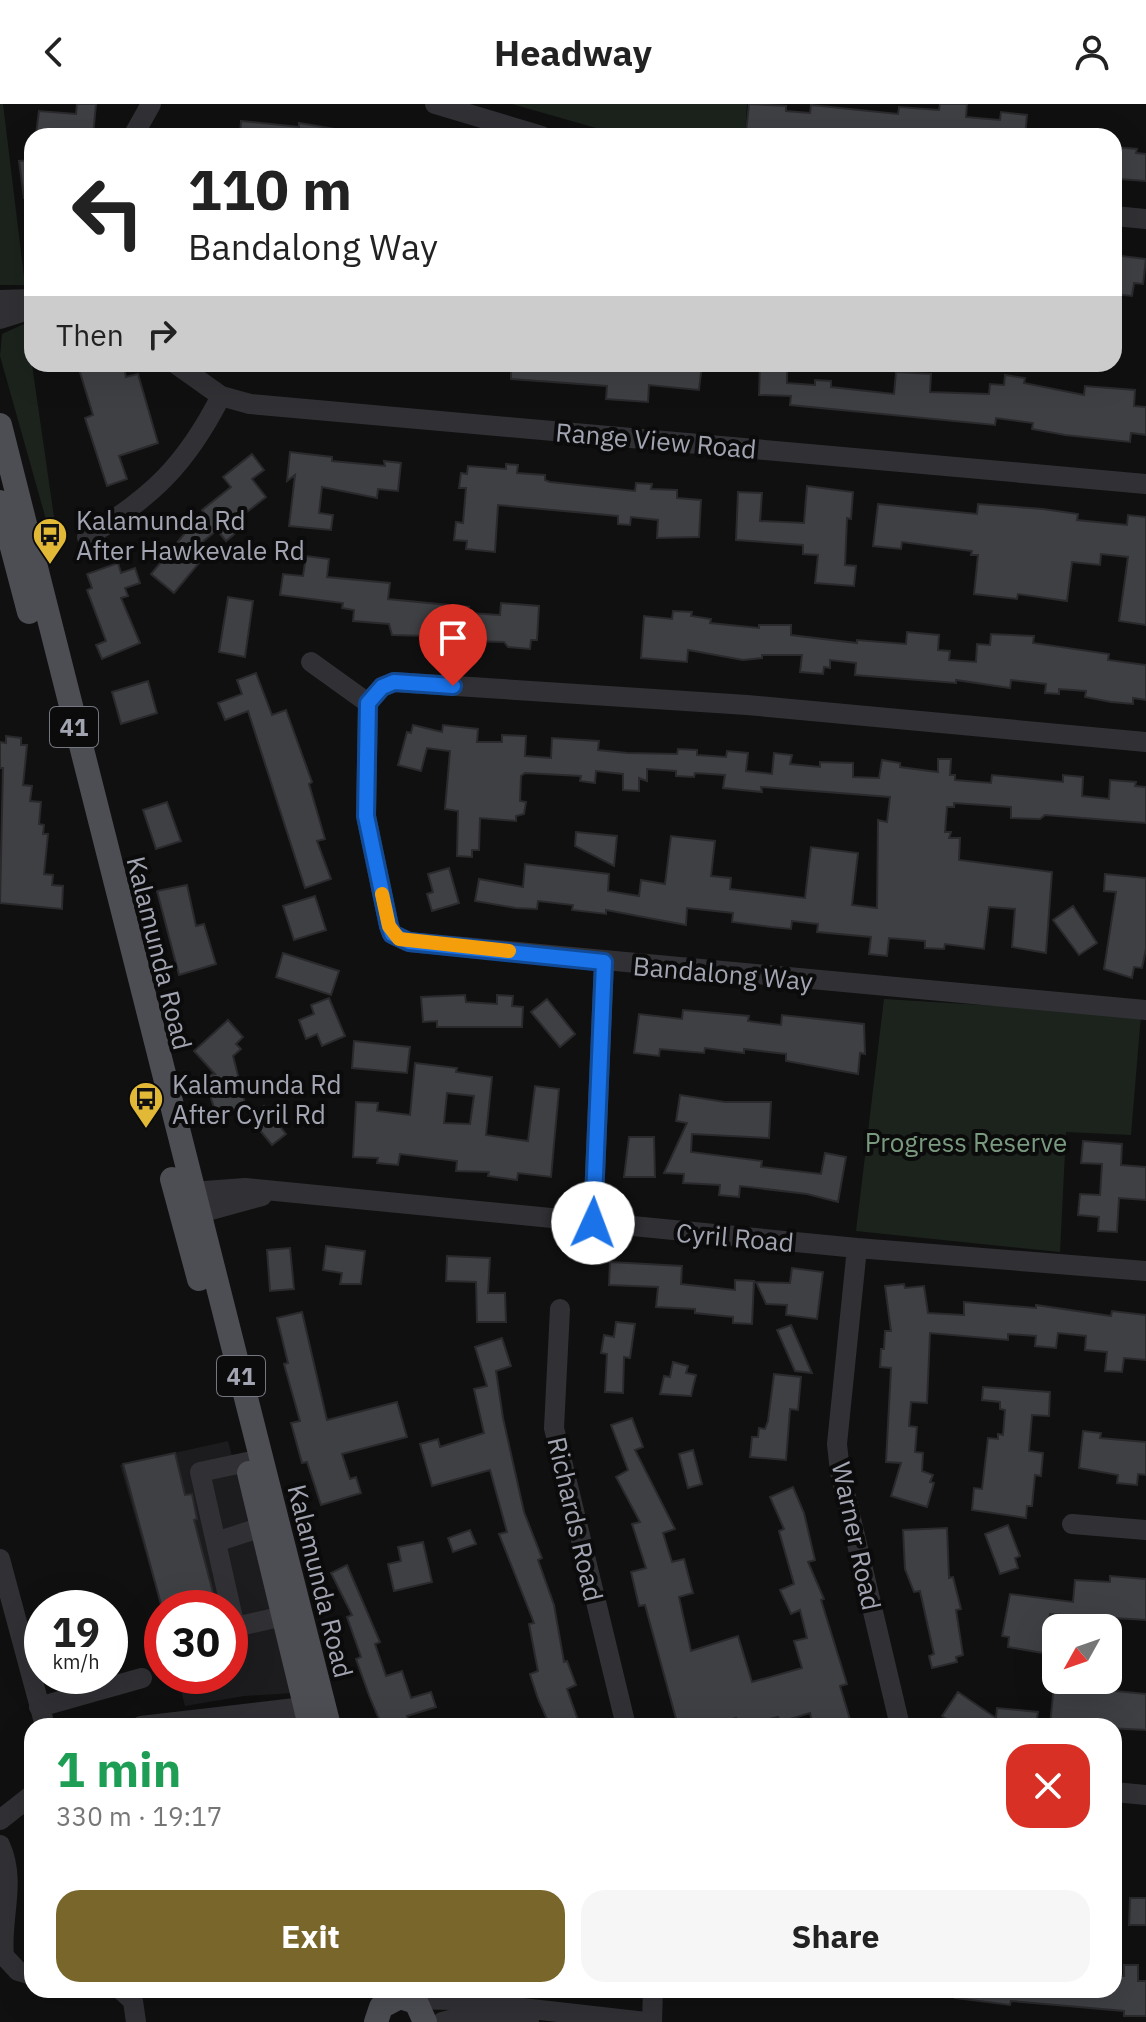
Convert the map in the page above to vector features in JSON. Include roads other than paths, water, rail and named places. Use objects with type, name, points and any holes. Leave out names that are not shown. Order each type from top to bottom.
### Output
[{"type":"main road","name":"Kalamunda Road","points":[[0,425],[8,520],[317,1716]]},
{"type":"main road","name":"Kalamunda Road","points":[[187,1204],[284,1616],[317,1716]]},
{"type":"main road","points":[[387,2006],[420,2007],[425,2022]]},
{"type":"street","points":[[138,128],[151,104]]},
{"type":"street","points":[[435,104],[515,128]]},
{"type":"street","points":[[1122,217],[1146,219]]},
{"type":"street","points":[[0,300],[24,299]]},
{"type":"street","points":[[0,319],[24,312]]},
{"type":"street","name":"Range View Road","points":[[187,372],[221,396],[279,406],[1146,484]]},
{"type":"street","points":[[87,537],[138,506],[157,487],[187,452],[221,396]]},
{"type":"street","points":[[311,662],[368,703],[382,687],[394,682],[747,705],[1146,742]]},
{"type":"street","name":"Bandalong Way","points":[[368,703],[366,816],[392,934],[409,942],[1146,1010]]},
{"type":"street","points":[[593,1223],[604,962]]},
{"type":"street","name":"Cyril Road","points":[[187,1204],[245,1188],[857,1248],[1146,1271]]},
{"type":"street","name":"Warner Road","points":[[857,1248],[837,1444],[840,1472],[898,1718]]},
{"type":"street","name":"Richards Road","points":[[560,1309],[554,1428],[624,1718]]},
{"type":"street","points":[[225,1590],[200,1472],[247,1462]]},
{"type":"street","points":[[1072,1524],[1146,1530]]},
{"type":"street","points":[[216,1542],[262,1527]]},
{"type":"street","points":[[0,1559],[42,1717],[142,1678]]},
{"type":"street","points":[[248,1626],[284,1616]]},
{"type":"street","points":[[229,1718],[317,1716]]},
{"type":"street","points":[[1122,1793],[1146,1795]]},
{"type":"street","points":[[0,1820],[24,1801]]},
{"type":"street","points":[[0,1845],[8,1863],[2,1947],[4,1967],[24,1973]]},
{"type":"street","points":[[131,1998],[136,2011],[136,2022]]},
{"type":"street","points":[[387,2006],[482,2002],[649,2022],[652,1998]]},
{"type":"street","points":[[442,2022],[466,2016],[529,2022]]},
{"type":"place","name":"Kalamunda Rd After Hawkevale Rd","points":[[50,566]]},
{"type":"place","name":"Kalamunda Rd After Cyril Rd","points":[[146,1130]]},
{"type":"park label","name":"Progress Reserve","points":[[966,1142]]}]
